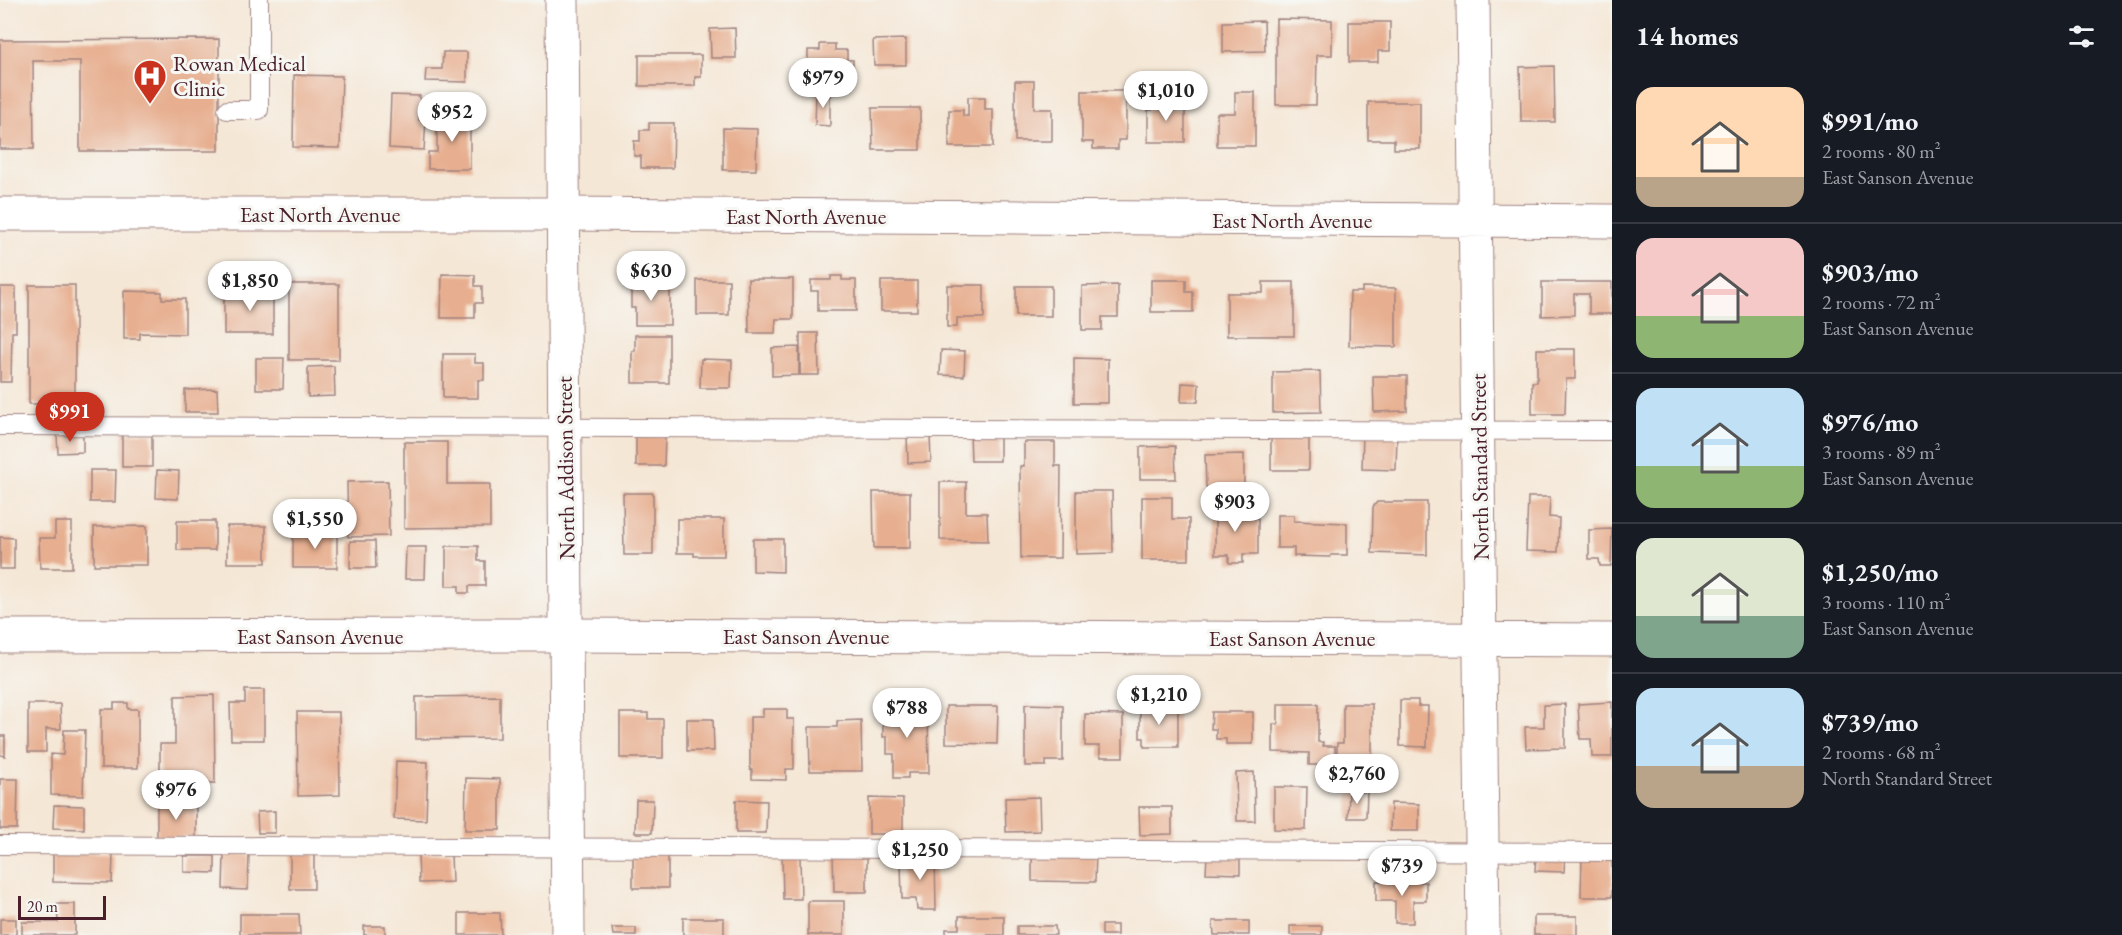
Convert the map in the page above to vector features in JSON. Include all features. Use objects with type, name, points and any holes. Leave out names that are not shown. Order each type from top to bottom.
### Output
[{"type":"street","name":"North Addison Street","points":[[562,0],[568,935]]},
{"type":"street","name":"North Standard Street","points":[[1473,0],[1483,935]]},
{"type":"street","name":"East North Avenue","points":[[0,214],[563,214],[1612,221]]},
{"type":"street","name":"East Sanson Avenue","points":[[0,636],[567,635],[1612,640]]},
{"type":"lane","points":[[226,110],[259,110],[259,0]]},
{"type":"lane","points":[[0,426],[1612,431]]},
{"type":"lane","points":[[0,845],[1612,852]]},
{"type":"building","points":[[1276,19],[1332,20],[1332,55],[1317,55],[1316,105],[1276,105]]},
{"type":"building","points":[[1264,21],[1265,51],[1223,52],[1223,22]]},
{"type":"building","points":[[1349,22],[1390,22],[1390,51],[1378,51],[1378,62],[1349,62]]},
{"type":"building","points":[[735,28],[736,58],[711,58],[710,29]]},
{"type":"building","name":"Rowan Medical Clinic","points":[[219,39],[219,151],[80,151],[80,61],[33,61],[34,149],[0,149],[0,40]]},
{"type":"building","points":[[906,39],[906,65],[874,65],[873,40]]},
{"type":"building","points":[[820,44],[835,44],[835,50],[847,50],[847,60],[853,60],[853,83],[808,83],[808,50],[820,50]]},
{"type":"building","points":[[443,52],[467,52],[467,82],[425,81],[426,69],[442,69]]},
{"type":"building","points":[[639,55],[701,55],[701,77],[695,77],[695,86],[639,86]]},
{"type":"building","points":[[1554,66],[1555,122],[1521,122],[1520,67]]},
{"type":"building","points":[[294,75],[342,76],[340,148],[293,147]]},
{"type":"building","points":[[1015,81],[1034,81],[1034,109],[1052,109],[1052,141],[1015,141]]},
{"type":"building","points":[[1082,91],[1126,91],[1126,140],[1118,140],[1118,149],[1093,149],[1093,142],[1082,142]]},
{"type":"building","points":[[1235,92],[1255,92],[1255,146],[1217,146],[1217,113],[1235,113]]},
{"type":"building","points":[[816,93],[830,93],[830,126],[815,125]]},
{"type":"building","points":[[391,95],[420,96],[419,120],[426,120],[424,150],[389,148]]},
{"type":"building","points":[[968,97],[985,97],[985,109],[993,109],[993,147],[949,147],[949,110],[963,110],[963,116],[968,116]]},
{"type":"building","points":[[1152,97],[1169,97],[1169,110],[1185,110],[1185,142],[1148,142],[1148,110],[1152,110]]},
{"type":"building","points":[[1368,102],[1420,102],[1420,149],[1394,149],[1394,140],[1368,140]]},
{"type":"building","points":[[872,108],[920,108],[920,150],[873,150]]},
{"type":"building","points":[[437,114],[470,114],[470,169],[428,169],[428,152],[437,152]]},
{"type":"building","points":[[649,123],[674,123],[673,168],[641,168],[641,156],[634,156],[634,141],[640,141],[640,130],[649,130]]},
{"type":"building","points":[[723,128],[757,129],[756,170],[723,170]]},
{"type":"building","points":[[442,274],[475,275],[475,286],[482,286],[482,303],[475,303],[475,318],[441,318]]},
{"type":"building","points":[[831,276],[842,276],[842,280],[856,280],[856,311],[818,311],[818,291],[811,291],[811,280],[831,280]]},
{"type":"building","points":[[635,279],[670,279],[670,325],[635,325],[635,308],[631,308],[631,285],[635,285]]},
{"type":"building","points":[[748,279],[793,279],[793,319],[776,319],[775,333],[749,333]]},
{"type":"building","points":[[697,280],[729,280],[729,315],[697,315]]},
{"type":"building","points":[[1151,280],[1186,280],[1186,292],[1193,292],[1193,312],[1151,312]]},
{"type":"building","points":[[881,281],[917,281],[917,311],[881,311]]},
{"type":"building","points":[[1263,282],[1294,282],[1294,336],[1227,336],[1227,293],[1263,293]]},
{"type":"building","points":[[1542,282],[1612,282],[1612,314],[1589,314],[1589,294],[1574,294],[1574,315],[1542,316]]},
{"type":"building","points":[[289,284],[339,284],[339,360],[289,360]]},
{"type":"building","points":[[29,285],[75,285],[75,404],[29,404]]},
{"type":"building","points":[[947,285],[984,285],[984,318],[957,318],[957,327],[947,327]]},
{"type":"building","points":[[1118,285],[1118,317],[1102,317],[1102,330],[1082,330],[1082,286]]},
{"type":"building","points":[[1016,286],[1051,286],[1051,316],[1016,316]]},
{"type":"building","points":[[0,287],[16,287],[16,332],[12,332],[11,382],[0,382]]},
{"type":"building","points":[[245,287],[273,287],[273,334],[224,334],[224,296],[245,297]]},
{"type":"building","points":[[1362,287],[1396,288],[1396,347],[1349,346],[1350,292],[1362,292]]},
{"type":"building","points":[[124,291],[162,292],[162,299],[185,299],[185,334],[140,333],[140,339],[124,339]]},
{"type":"building","points":[[800,333],[818,333],[819,375],[800,375]]},
{"type":"building","points":[[635,335],[669,335],[669,383],[632,383],[632,351],[635,351]]},
{"type":"building","points":[[799,347],[799,375],[772,376],[772,348]]},
{"type":"building","points":[[1537,349],[1575,349],[1575,379],[1566,379],[1565,414],[1532,414],[1532,382],[1537,382]]},
{"type":"building","points":[[941,350],[965,351],[964,376],[940,375]]},
{"type":"building","points":[[443,354],[475,354],[475,363],[484,363],[484,380],[478,380],[478,398],[443,398]]},
{"type":"building","points":[[256,358],[284,358],[283,389],[256,389]]},
{"type":"building","points":[[1074,358],[1108,359],[1108,403],[1074,403]]},
{"type":"building","points":[[701,359],[732,360],[731,388],[700,388]]},
{"type":"building","points":[[334,366],[335,396],[308,397],[308,367]]},
{"type":"building","points":[[1320,371],[1321,412],[1273,413],[1273,372]]},
{"type":"building","points":[[1373,376],[1407,376],[1407,411],[1374,412]]},
{"type":"building","points":[[1182,383],[1199,384],[1198,402],[1181,402]]},
{"type":"building","points":[[217,389],[218,412],[185,412],[185,390]]},
{"type":"building","points":[[83,433],[83,452],[58,453],[57,435]]},
{"type":"building","points":[[122,433],[152,433],[152,467],[122,467]]},
{"type":"building","points":[[970,433],[1000,433],[1000,461],[971,461]]},
{"type":"building","points":[[1271,434],[1309,434],[1309,470],[1271,470]]},
{"type":"building","points":[[1363,434],[1397,435],[1396,470],[1362,469]]},
{"type":"building","points":[[930,435],[931,462],[908,463],[907,436]]},
{"type":"building","points":[[636,436],[665,436],[664,466],[636,466]]},
{"type":"building","points":[[404,442],[447,442],[447,484],[490,484],[490,527],[404,528]]},
{"type":"building","points":[[1024,442],[1055,442],[1055,466],[1061,466],[1060,558],[1021,558],[1020,466],[1024,466]]},
{"type":"building","points":[[1175,446],[1176,479],[1140,479],[1140,447]]},
{"type":"building","points":[[1244,454],[1244,486],[1206,487],[1205,455]]},
{"type":"building","points":[[90,470],[116,470],[115,502],[90,502]]},
{"type":"building","points":[[157,470],[179,471],[178,499],[156,498]]},
{"type":"building","points":[[388,481],[389,536],[348,537],[347,482]]},
{"type":"building","points":[[940,482],[966,482],[966,513],[987,513],[988,541],[940,540]]},
{"type":"building","points":[[1076,491],[1112,491],[1113,553],[1076,554]]},
{"type":"building","points":[[873,492],[910,492],[910,548],[874,548]]},
{"type":"building","points":[[623,493],[653,493],[653,555],[624,555]]},
{"type":"building","points":[[1142,497],[1172,497],[1172,519],[1189,519],[1189,560],[1142,560]]},
{"type":"building","points":[[1528,497],[1550,497],[1549,517],[1559,518],[1558,552],[1526,551]]},
{"type":"building","points":[[1377,502],[1427,502],[1427,555],[1372,553],[1373,507]]},
{"type":"building","points":[[1215,505],[1245,505],[1245,518],[1258,518],[1258,554],[1243,554],[1243,563],[1229,563],[1229,555],[1215,555]]},
{"type":"building","points":[[1277,515],[1294,515],[1294,521],[1347,523],[1347,555],[1294,556],[1294,548],[1277,548]]},
{"type":"building","points":[[677,519],[724,519],[724,556],[694,556],[694,553],[677,553]]},
{"type":"building","points":[[177,521],[215,521],[215,550],[177,550]]},
{"type":"building","points":[[55,522],[72,522],[72,568],[40,568],[39,538],[55,538]]},
{"type":"building","points":[[147,526],[147,565],[94,565],[94,527]]},
{"type":"building","points":[[227,526],[266,526],[266,563],[227,563]]},
{"type":"building","points":[[1612,529],[1611,566],[1600,566],[1599,559],[1589,559],[1589,530]]},
{"type":"building","points":[[293,531],[337,531],[337,568],[293,568]]},
{"type":"building","points":[[0,537],[14,538],[14,569],[0,569]]},
{"type":"building","points":[[753,539],[783,539],[783,572],[753,571]]},
{"type":"building","points":[[350,541],[375,541],[376,568],[350,568]]},
{"type":"building","points":[[446,546],[478,546],[478,561],[485,561],[485,586],[469,586],[469,593],[459,593],[459,586],[446,586]]},
{"type":"building","points":[[406,547],[426,547],[425,579],[405,579]]},
{"type":"building","points":[[245,690],[264,690],[264,740],[231,740],[230,703],[245,703]]},
{"type":"building","points":[[214,695],[215,783],[160,783],[160,744],[175,744],[175,696]]},
{"type":"building","points":[[500,696],[500,738],[416,739],[416,697]]},
{"type":"building","points":[[1400,700],[1418,700],[1418,706],[1428,706],[1427,747],[1400,746]]},
{"type":"building","points":[[1612,702],[1612,757],[1592,757],[1591,739],[1580,739],[1578,704]]},
{"type":"building","points":[[114,703],[128,703],[128,709],[138,709],[138,768],[101,768],[101,709],[114,709]]},
{"type":"building","points":[[28,704],[60,704],[61,729],[46,729],[46,752],[28,752]]},
{"type":"building","points":[[1025,704],[1063,705],[1063,761],[1046,761],[1046,766],[1025,766]]},
{"type":"building","points":[[1278,704],[1318,704],[1318,742],[1323,742],[1323,746],[1335,746],[1335,765],[1309,765],[1309,753],[1273,752],[1273,724],[1278,724]]},
{"type":"building","points":[[1343,704],[1372,704],[1372,760],[1337,760],[1337,743],[1343,743]]},
{"type":"building","points":[[1565,704],[1565,748],[1526,749],[1525,727],[1544,727],[1544,705]]},
{"type":"building","points":[[1140,705],[1178,705],[1178,747],[1144,747],[1144,738],[1140,738]]},
{"type":"building","points":[[883,706],[928,706],[929,773],[908,773],[908,778],[894,778],[894,754],[887,754],[887,737],[883,737]]},
{"type":"building","points":[[946,706],[998,706],[997,744],[946,743]]},
{"type":"building","points":[[763,709],[787,709],[787,719],[794,719],[794,769],[786,769],[786,780],[752,779],[750,717],[763,717]]},
{"type":"building","points":[[297,712],[339,712],[340,795],[298,796]]},
{"type":"building","points":[[1212,712],[1253,712],[1253,744],[1226,744],[1226,739],[1216,739],[1216,729],[1211,729]]},
{"type":"building","points":[[620,713],[648,713],[648,719],[663,719],[663,758],[620,758]]},
{"type":"building","points":[[1085,714],[1123,715],[1123,757],[1100,757],[1100,746],[1085,746]]},
{"type":"building","points":[[687,719],[713,719],[714,751],[687,751]]},
{"type":"building","points":[[861,720],[862,771],[810,771],[809,727],[837,727],[837,721]]},
{"type":"building","points":[[64,730],[85,730],[83,796],[51,795],[51,754],[63,755]]},
{"type":"building","points":[[0,736],[5,736],[5,756],[0,755]]},
{"type":"building","points":[[396,761],[428,762],[426,820],[394,819]]},
{"type":"building","points":[[1254,772],[1255,821],[1237,821],[1236,773]]},
{"type":"building","points":[[466,778],[500,779],[500,830],[465,830]]},
{"type":"building","points":[[0,779],[18,779],[17,829],[0,829]]},
{"type":"building","points":[[1274,787],[1307,787],[1306,830],[1274,829]]},
{"type":"building","points":[[1349,791],[1367,792],[1366,818],[1348,818]]},
{"type":"building","points":[[1039,797],[1040,831],[1006,832],[1005,798]]},
{"type":"building","points":[[869,798],[903,799],[903,834],[869,834]]},
{"type":"building","points":[[636,800],[653,800],[652,833],[635,833]]},
{"type":"building","points":[[736,800],[767,801],[766,833],[736,833]]},
{"type":"building","points":[[1391,803],[1419,804],[1419,831],[1390,831]]},
{"type":"building","points":[[54,805],[84,806],[84,829],[53,828]]},
{"type":"building","points":[[157,805],[196,805],[196,837],[157,837]]},
{"type":"building","points":[[1139,807],[1172,807],[1172,834],[1140,835]]},
{"type":"building","points":[[275,811],[275,833],[258,833],[257,812]]},
{"type":"building","points":[[53,853],[113,854],[112,883],[53,882]]},
{"type":"building","points":[[451,853],[452,882],[419,883],[418,854]]},
{"type":"building","points":[[916,853],[935,853],[936,910],[917,910],[916,899],[902,899],[901,863],[916,863]]},
{"type":"building","points":[[1032,853],[1096,853],[1095,882],[1032,881]]},
{"type":"building","points":[[224,854],[249,855],[248,890],[223,889]]},
{"type":"building","points":[[290,854],[314,854],[314,889],[290,889]]},
{"type":"building","points":[[633,854],[668,854],[668,888],[633,888]]},
{"type":"building","points":[[833,854],[867,854],[867,892],[834,892]]},
{"type":"building","points":[[1536,854],[1565,855],[1564,872],[1535,871]]},
{"type":"building","points":[[1207,855],[1240,856],[1240,874],[1206,873]]},
{"type":"building","points":[[1582,855],[1612,855],[1612,897],[1581,897]]},
{"type":"building","points":[[184,856],[215,856],[215,873],[184,872]]},
{"type":"building","points":[[782,856],[800,856],[801,899],[783,899]]},
{"type":"building","points":[[1376,881],[1426,882],[1426,901],[1413,901],[1413,923],[1395,923],[1395,901],[1376,901]]},
{"type":"building","points":[[808,901],[844,901],[844,935],[808,935]]},
{"type":"building","points":[[57,904],[75,904],[75,935],[22,935],[22,922],[58,922]]},
{"type":"building","points":[[459,913],[500,913],[501,935],[459,935]]},
{"type":"building","points":[[240,914],[299,914],[300,935],[240,935]]},
{"type":"building","points":[[959,916],[1004,916],[1004,935],[946,935],[946,929],[959,929]]},
{"type":"building","points":[[1534,916],[1577,916],[1577,935],[1534,935]]},
{"type":"building","points":[[683,918],[724,918],[724,935],[683,935]]},
{"type":"building","points":[[0,919],[16,919],[16,935],[0,935]]},
{"type":"building","points":[[1213,921],[1249,921],[1249,935],[1214,935]]},
{"type":"building","points":[[1102,925],[1117,925],[1117,935],[1102,935]]},
{"type":"building","points":[[364,926],[385,926],[385,935],[364,935]]},
{"type":"building","points":[[1017,926],[1055,926],[1056,935],[1017,935]]},
{"type":"building","points":[[1290,926],[1322,926],[1322,935],[1290,935]]},
{"type":"building","points":[[612,928],[636,928],[636,935],[613,935]]},
{"type":"place","name":"Rowan Medical Clinic","points":[[150,105]]}]
